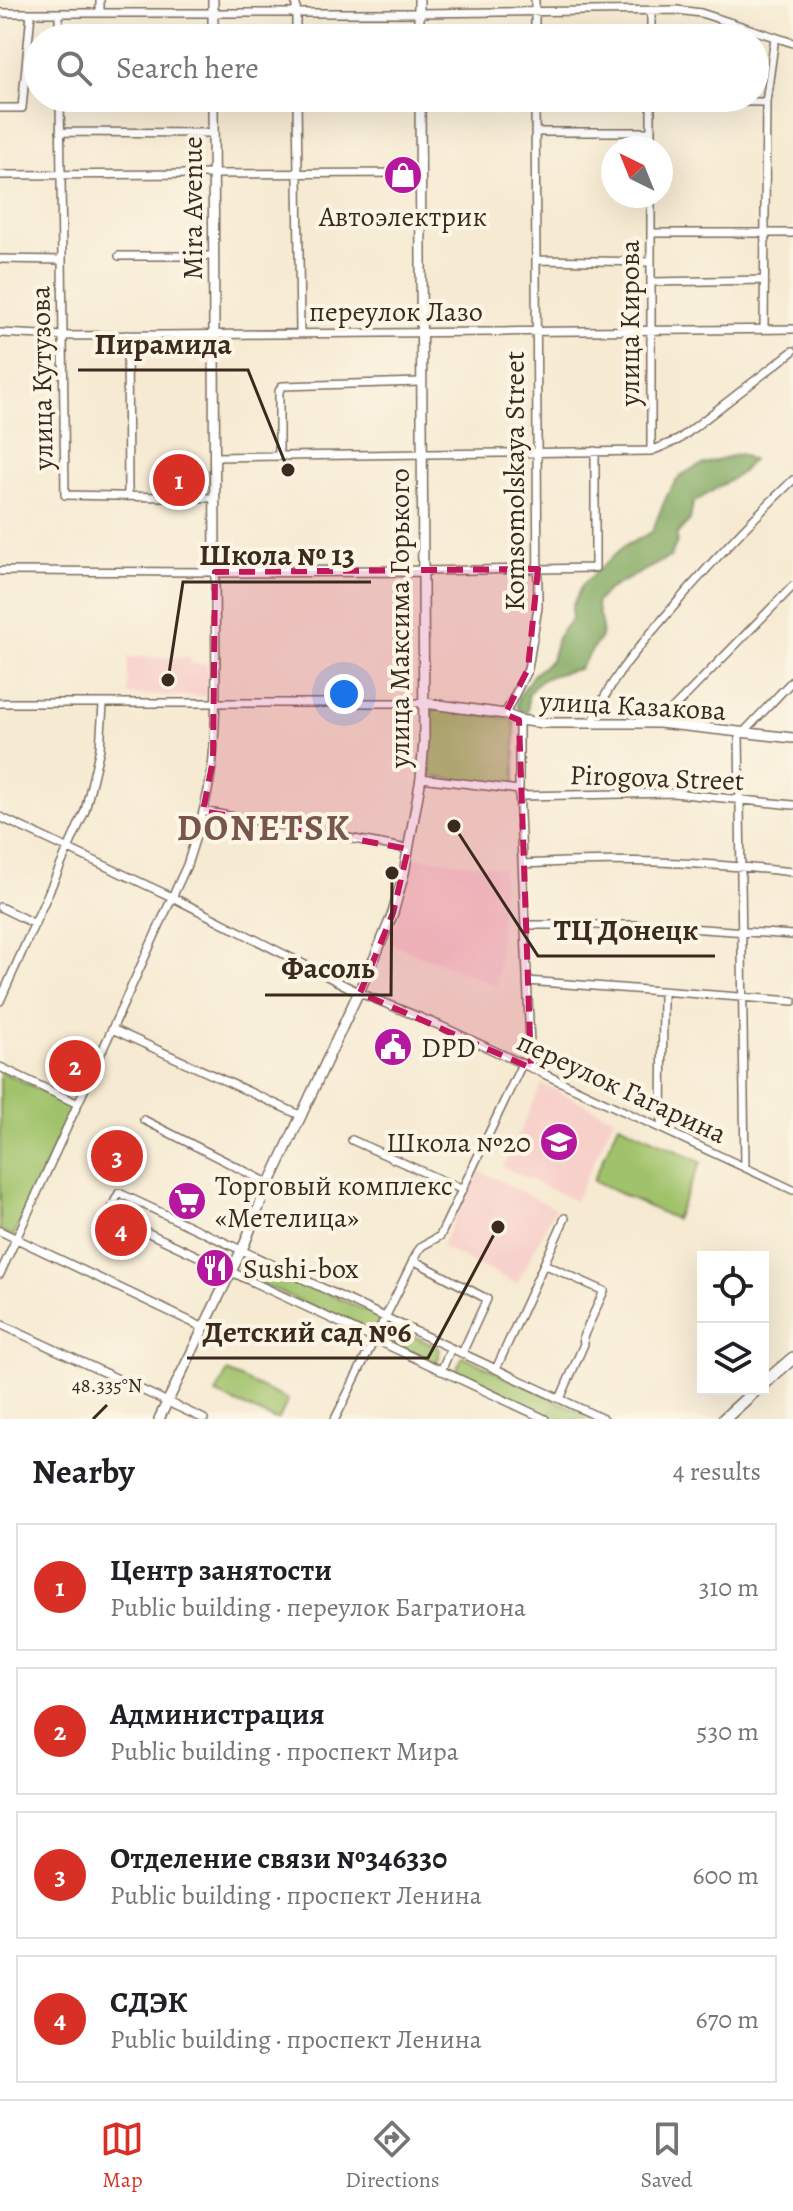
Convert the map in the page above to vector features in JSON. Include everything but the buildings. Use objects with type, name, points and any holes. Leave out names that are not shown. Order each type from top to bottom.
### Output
[{"type":"highway","points":[[769,1379],[793,1358]]},
{"type":"highway","points":[[724,1419],[750,1395]]},
{"type":"main road","points":[[213,0],[213,24]]},
{"type":"main road","points":[[419,0],[419,24]]},
{"type":"main road","name":"Mira Avenue","points":[[213,112],[215,572]]},
{"type":"main road","name":"улица Максима Горького","points":[[159,1419],[241,1251],[360,993],[393,913],[408,849],[421,778],[425,703],[420,112]]},
{"type":"main road","points":[[215,572],[422,571]]},
{"type":"main road","name":"улица Казакова","points":[[425,703],[505,714],[519,720],[543,723],[659,723],[793,738]]},
{"type":"street","points":[[100,0],[100,13]]},
{"type":"street","points":[[296,0],[296,24]]},
{"type":"street","points":[[535,0],[535,24]]},
{"type":"street","points":[[651,11],[651,24]]},
{"type":"street","points":[[0,13],[651,11],[701,13],[735,24]]},
{"type":"street","points":[[30,24],[31,13]]},
{"type":"street","points":[[59,13],[59,24]]},
{"type":"street","points":[[769,35],[793,43]]},
{"type":"street","points":[[769,80],[775,37]]},
{"type":"street","points":[[0,108],[22,108],[24,87]]},
{"type":"street","name":"улица Кутузова","points":[[60,112],[65,495],[128,496]]},
{"type":"street","points":[[297,112],[300,333]]},
{"type":"street","name":"Komsomolskaya Street","points":[[505,714],[528,669],[538,607],[535,112]]},
{"type":"street","points":[[651,112],[651,136]]},
{"type":"street","points":[[764,329],[766,112]]},
{"type":"street","points":[[60,132],[214,133]]},
{"type":"street","points":[[535,132],[651,132]]},
{"type":"street","points":[[0,175],[420,173]]},
{"type":"street","name":"улица Кирова","points":[[651,208],[651,451]]},
{"type":"street","points":[[651,233],[793,233]]},
{"type":"street","points":[[119,256],[214,256]]},
{"type":"street","name":"улица Кутузова","points":[[0,259],[62,260]]},
{"type":"street","points":[[536,260],[651,262]]},
{"type":"street","points":[[651,282],[764,280]]},
{"type":"street","name":"переулок Лазо","points":[[0,333],[63,336],[793,329]]},
{"type":"street","points":[[127,335],[128,496],[215,498]]},
{"type":"street","points":[[214,457],[651,451],[678,440],[793,351]]},
{"type":"street","points":[[279,456],[279,391],[282,386],[421,382]]},
{"type":"street","points":[[422,571],[595,568],[595,451]]},
{"type":"street","points":[[593,722],[602,697],[616,675],[709,564],[793,480]]},
{"type":"street","points":[[0,571],[66,574],[215,572]]},
{"type":"street","name":"Mira Avenue","points":[[0,1274],[187,865],[203,811],[213,760],[215,572]]},
{"type":"street","points":[[659,723],[793,586]]},
{"type":"street","points":[[745,1168],[741,733],[793,680]]},
{"type":"street","points":[[0,703],[425,703]]},
{"type":"street","points":[[0,1001],[85,811],[100,748],[103,705]]},
{"type":"street","points":[[519,720],[519,793],[531,1068]]},
{"type":"street","name":"Pirogova Street","points":[[421,778],[519,793],[673,793],[793,805]]},
{"type":"street","points":[[203,811],[408,849]]},
{"type":"street","name":"переулок Гагарина","points":[[0,817],[172,897],[360,993],[441,1026],[793,1190]]},
{"type":"street","points":[[522,864],[662,860],[793,872]]},
{"type":"street","points":[[0,907],[35,924]]},
{"type":"street","points":[[525,925],[643,925],[793,935]]},
{"type":"street","points":[[527,981],[793,1001]]},
{"type":"street","points":[[662,1129],[663,991]]},
{"type":"street","points":[[112,1029],[302,1116]]},
{"type":"street","points":[[335,1419],[413,1260],[422,1246],[440,1236],[522,1064]]},
{"type":"street","points":[[0,1067],[78,1104]]},
{"type":"street","points":[[144,1120],[270,1184]]},
{"type":"street","points":[[352,1140],[463,1190]]},
{"type":"street","points":[[545,1419],[108,1214],[119,1193],[603,1419]]},
{"type":"street","points":[[496,1369],[565,1218]]},
{"type":"street","points":[[0,1231],[202,1327]]},
{"type":"street","points":[[413,1260],[487,1299],[462,1353]]},
{"type":"street","points":[[544,1264],[604,1291],[560,1399]]},
{"type":"street","points":[[0,1324],[204,1419]]},
{"type":"street","points":[[441,1371],[451,1348]]},
{"type":"highlighted area","points":[[538,569],[528,669],[505,714],[519,720],[531,1068],[360,993],[393,913],[408,849],[203,811],[213,760],[215,572]]},
{"type":"shaded area","points":[[128,657],[191,658],[191,664],[207,664],[207,696],[128,695]]},
{"type":"shaded area","points":[[415,857],[503,868],[497,986],[390,943]]},
{"type":"shaded area","name":"Школа №20","points":[[542,1084],[614,1118],[575,1201],[503,1167]]},
{"type":"shaded area","points":[[478,1170],[555,1208],[517,1284],[441,1247]]},
{"type":"green space","points":[[740,454],[752,460],[741,473],[693,503],[690,520],[677,534],[670,557],[607,590],[596,603],[602,627],[601,637],[579,669],[539,682],[529,694],[527,712],[522,713],[517,706],[518,698],[533,675],[551,660],[557,638],[572,618],[572,607],[582,585],[623,547],[652,532],[667,496],[681,476],[702,465]]},
{"type":"green space","points":[[432,709],[509,718],[515,723],[515,787],[427,776]]},
{"type":"green space","points":[[0,1071],[73,1105],[13,1237],[0,1231]]},
{"type":"green space","points":[[619,1124],[701,1162],[675,1219],[593,1181]]},
{"type":"green space","points":[[246,1256],[380,1317],[372,1334],[238,1273]]},
{"type":"green space","points":[[391,1325],[439,1348],[439,1359],[433,1362],[384,1339],[384,1333]]},
{"type":"green space","points":[[463,1356],[595,1419],[554,1419],[455,1372]]},
{"type":"green space","points":[[227,1372],[288,1400],[279,1419],[216,1394]]},
{"type":"place","name":"Автоэлектрик","points":[[403,175]]},
{"type":"place","name":"Пирамида","points":[[288,470]]},
{"type":"place","name":"Центр занятости","points":[[179,480]]},
{"type":"place","name":"Школа № 13","points":[[168,680]]},
{"type":"place","name":"ТЦ Донецк","points":[[454,826]]},
{"type":"place","name":"Фасоль","points":[[392,873]]},
{"type":"place","name":"DPD","points":[[393,1047]]},
{"type":"place","name":"Администрация","points":[[75,1066]]},
{"type":"place","name":"Школа №20","points":[[559,1142]]},
{"type":"place","name":"Отделение связи №346330","points":[[117,1156]]},
{"type":"place","name":"Торговый комплекс «Метелица»","points":[[187,1201]]},
{"type":"place","name":"Детский сад №6","points":[[498,1227]]},
{"type":"place","name":"СДЭК","points":[[121,1230]]},
{"type":"place","name":"Sushi-box","points":[[215,1268]]},
{"type":"district","name":"DONETSK","points":[[264,827]]}]
